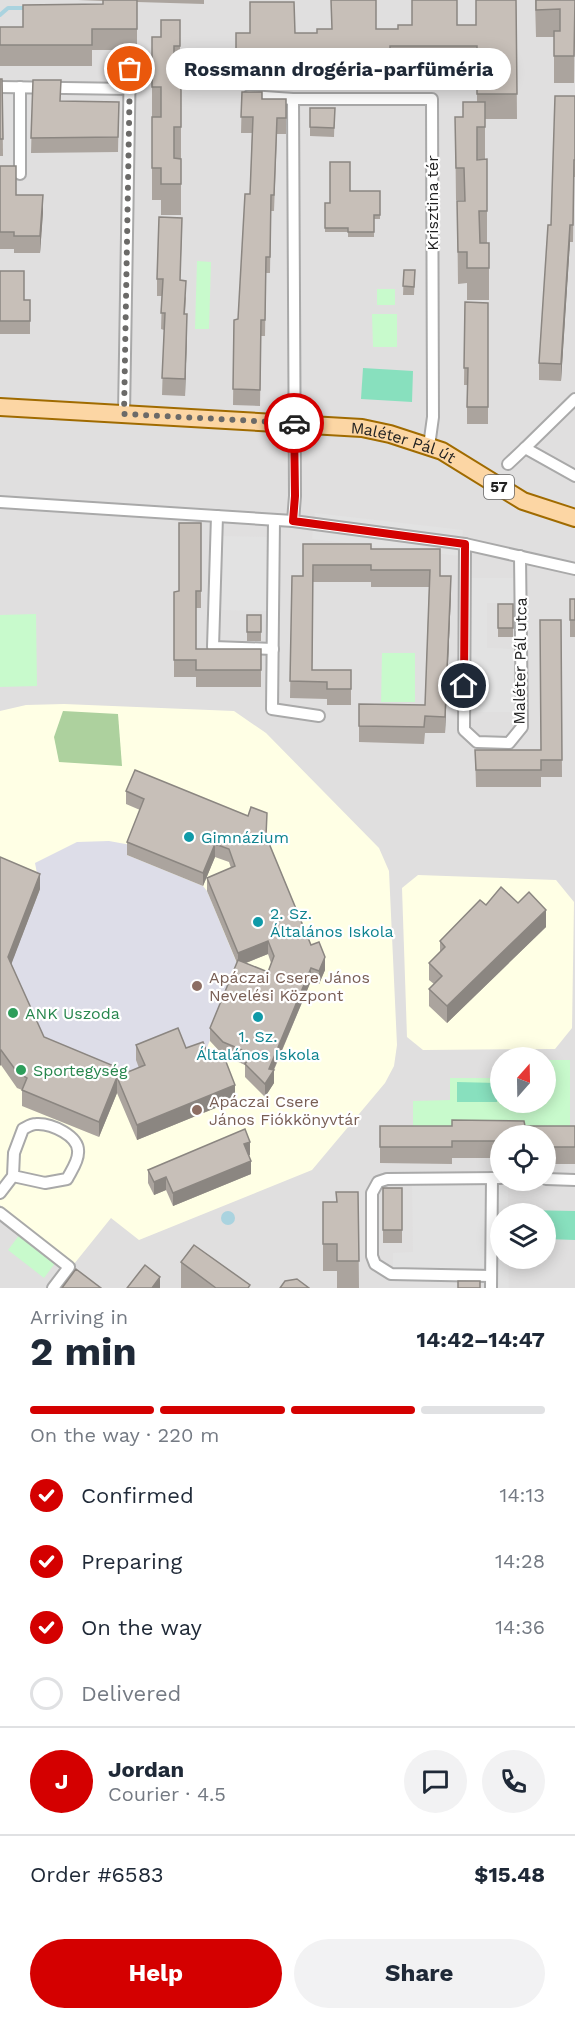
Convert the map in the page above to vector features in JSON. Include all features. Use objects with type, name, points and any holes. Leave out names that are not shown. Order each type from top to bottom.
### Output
[{"type":"main road","name":"Maléter Pál út","points":[[0,408],[362,428],[429,446],[459,461],[523,501],[575,518]]},
{"type":"street","points":[[124,414],[129,56]]},
{"type":"street","points":[[0,87],[130,89]]},
{"type":"street","points":[[20,87],[20,174]]},
{"type":"street","name":"Krisztina tér","points":[[248,96],[293,99],[432,99],[433,417],[429,446]]},
{"type":"street","points":[[293,99],[295,496],[293,521]]},
{"type":"street","points":[[508,464],[575,399]]},
{"type":"street","points":[[525,448],[575,476]]},
{"type":"street","points":[[0,502],[293,521],[465,544],[575,569]]},
{"type":"street","points":[[217,516],[213,647],[273,649]]},
{"type":"street","points":[[274,520],[272,709],[319,716]]},
{"type":"street","name":"Maléter Pál utca","points":[[465,544],[464,730],[477,742],[509,743],[522,727],[520,556]]},
{"type":"street","points":[[0,1193],[14,1176],[16,1143],[23,1129],[34,1124],[44,1125],[72,1137],[77,1144],[78,1153],[67,1179],[45,1183],[14,1176]]},
{"type":"street","points":[[490,1178],[387,1179],[378,1182],[372,1193],[372,1256],[380,1269],[391,1274],[491,1276]]},
{"type":"street","points":[[556,1179],[575,1180]]},
{"type":"street","points":[[491,1288],[496,1191]]},
{"type":"street","points":[[0,1213],[69,1267],[53,1288]]},
{"type":"shaded area","points":[[0,0],[575,0],[575,1288],[0,1288]]},
{"type":"shaded area","points":[[315,513],[463,530],[460,556],[312,539]]},
{"type":"shaded area","points":[[220,536],[269,537],[268,611],[219,610]]},
{"type":"shaded area","points":[[471,578],[513,578],[513,603],[487,603],[487,648],[515,649],[515,712],[472,712]]},
{"type":"shaded area","name":"Apáczai Csere János Nevelési Központ","points":[[64,704],[234,711],[266,733],[379,848],[389,871],[397,1045],[394,1066],[385,1083],[312,1170],[139,1240],[111,1218],[74,1264],[0,1205],[0,711],[26,705]]},
{"type":"shaded area","points":[[109,841],[131,845],[127,855],[203,886],[207,891],[238,966],[238,973],[203,1057],[145,1081],[44,1053],[9,967],[40,889],[35,863],[77,842]]},
{"type":"shaded area","points":[[418,875],[556,880],[574,902],[572,1028],[556,1048],[490,1047],[490,1049],[423,1050],[407,1037],[402,888]]},
{"type":"shaded area","points":[[490,1184],[490,1191],[508,1191],[508,1203],[490,1203],[490,1268],[393,1269],[393,1253],[413,1252],[412,1185]]},
{"type":"shaded area","points":[[496,1269],[508,1269],[509,1288],[496,1288]]},
{"type":"green space","points":[[197,261],[211,262],[209,329],[195,329]]},
{"type":"green space","points":[[377,289],[395,289],[395,305],[377,305]]},
{"type":"green space","points":[[372,314],[397,314],[397,347],[373,347]]},
{"type":"green space","points":[[363,368],[413,371],[412,402],[361,399]]},
{"type":"green space","points":[[36,614],[37,686],[0,687],[0,615]]},
{"type":"green space","points":[[382,653],[415,653],[415,702],[381,702]]},
{"type":"green space","points":[[63,711],[118,714],[122,766],[59,762],[54,737]]},
{"type":"green space","points":[[556,1060],[570,1060],[570,1126],[413,1126],[413,1101],[450,1100],[450,1078],[490,1078],[490,1113],[556,1113]]},
{"type":"green space","points":[[457,1082],[490,1083],[490,1102],[457,1102]]},
{"type":"green space","points":[[556,1211],[575,1211],[575,1240],[556,1239]]},
{"type":"green space","points":[[20,1234],[56,1262],[44,1278],[8,1250]]},
{"type":"water","points":[[225,1211],[231,1211],[235,1218],[231,1225],[225,1225],[221,1221],[221,1215]]},
{"type":"building","points":[[103,0],[137,0],[137,29],[92,29],[92,45],[0,45],[0,27],[23,27],[23,5],[103,4]]},
{"type":"building","points":[[331,0],[376,0],[376,29],[398,29],[398,25],[412,25],[412,0],[457,0],[457,25],[476,25],[476,0],[516,0],[517,94],[477,94],[477,46],[390,46],[390,50],[310,50],[310,54],[236,54],[236,33],[250,33],[250,2],[294,2],[295,33],[317,33],[317,29],[332,29]]},
{"type":"building","points":[[536,0],[575,0],[574,56],[554,56],[554,31],[560,31],[560,9],[536,10]]},
{"type":"building","points":[[161,20],[180,20],[180,46],[174,46],[174,79],[181,79],[181,127],[174,127],[174,158],[181,159],[181,184],[161,184],[161,168],[152,168],[152,117],[161,117],[161,87],[152,87],[152,37],[161,37]]},
{"type":"building","points":[[0,79],[2,79],[3,139],[0,139]]},
{"type":"building","points":[[33,80],[61,80],[60,101],[119,102],[118,137],[31,138]]},
{"type":"building","points":[[242,92],[262,92],[262,99],[286,99],[286,118],[277,118],[274,195],[271,195],[270,257],[266,257],[265,320],[261,320],[260,390],[233,389],[234,320],[238,319],[245,194],[250,194],[253,117],[241,117]]},
{"type":"building","points":[[555,96],[575,96],[573,225],[570,225],[561,364],[539,363],[548,225],[551,225]]},
{"type":"building","points":[[463,102],[485,102],[485,127],[477,127],[477,160],[487,159],[487,211],[479,211],[480,243],[489,243],[489,268],[467,268],[467,252],[458,252],[457,201],[465,201],[464,168],[456,168],[455,117],[463,117]]},
{"type":"building","points":[[310,108],[335,108],[334,128],[310,127]]},
{"type":"building","points":[[330,162],[350,162],[350,191],[380,191],[380,215],[374,215],[374,232],[348,232],[348,228],[325,228],[325,203],[330,203]]},
{"type":"building","points":[[0,166],[16,166],[16,195],[43,195],[40,236],[14,236],[14,232],[0,232]]},
{"type":"building","points":[[159,217],[182,218],[180,280],[186,281],[184,314],[187,314],[185,379],[162,378],[165,313],[161,313],[163,279],[157,279]]},
{"type":"building","points":[[404,270],[415,270],[414,287],[403,286]]},
{"type":"building","points":[[0,271],[24,271],[24,300],[30,300],[30,321],[0,321]]},
{"type":"building","points":[[465,302],[488,303],[488,407],[467,407],[468,368],[464,368]]},
{"type":"building","points":[[179,523],[201,523],[201,591],[196,591],[196,649],[261,649],[261,670],[196,670],[196,660],[174,660],[174,592],[179,591]]},
{"type":"building","points":[[303,544],[371,544],[371,549],[440,549],[440,576],[451,576],[445,717],[425,716],[424,727],[359,726],[359,704],[425,705],[430,570],[371,570],[371,565],[313,565],[312,670],[351,670],[351,689],[327,689],[327,682],[290,681],[292,576],[303,576]]},
{"type":"building","points":[[570,599],[575,599],[575,620],[570,620]]},
{"type":"building","points":[[498,604],[513,604],[513,628],[498,628]]},
{"type":"building","points":[[247,615],[261,615],[261,632],[247,632]]},
{"type":"building","points":[[540,620],[561,620],[562,760],[541,760],[541,770],[476,770],[475,750],[541,750]]},
{"type":"building","points":[[135,770],[248,816],[251,807],[267,813],[266,836],[311,945],[319,942],[325,957],[319,971],[311,968],[269,1069],[274,1070],[265,1084],[245,1064],[252,1054],[223,1042],[210,1028],[238,960],[268,972],[274,956],[268,941],[238,953],[207,878],[235,866],[229,849],[215,844],[203,873],[127,842],[144,799],[126,791]]},
{"type":"building","points":[[0,857],[40,874],[8,957],[44,1037],[128,1072],[145,1065],[136,1045],[178,1028],[186,1048],[203,1042],[210,1059],[223,1054],[235,1085],[137,1125],[117,1077],[99,1122],[22,1090],[27,1078],[17,1072],[0,1050]]},
{"type":"building","points":[[501,887],[518,903],[529,892],[546,910],[447,1006],[429,989],[442,976],[429,963],[445,947],[440,941],[480,900],[486,905]]},
{"type":"building","points":[[452,1120],[524,1121],[525,1125],[490,1125],[490,1141],[452,1141],[452,1147],[380,1147],[380,1126],[452,1126]]},
{"type":"building","points":[[556,1126],[575,1126],[575,1147],[556,1147]]},
{"type":"building","points":[[245,1129],[250,1142],[244,1144],[251,1161],[173,1193],[166,1177],[154,1182],[148,1170]]},
{"type":"building","points":[[383,1188],[402,1188],[402,1230],[383,1230]]},
{"type":"building","points":[[336,1192],[358,1192],[359,1261],[337,1261],[337,1244],[323,1244],[323,1202],[337,1202]]},
{"type":"building","points":[[194,1245],[250,1285],[248,1288],[216,1288],[181,1262]]},
{"type":"building","points":[[145,1265],[160,1277],[152,1288],[127,1288]]},
{"type":"building","points":[[76,1269],[101,1288],[62,1288]]},
{"type":"building","points":[[297,1279],[309,1288],[280,1288],[285,1281]]},
{"type":"building","points":[[458,1281],[480,1281],[480,1288],[458,1288]]},
{"type":"waterway","points":[[0,15],[8,8],[27,8]]},
{"type":"way so far","points":[[130,69],[124,414],[294,423]]},
{"type":"place","name":"Rossmann drogéria-parfüméria","points":[[130,69]]},
{"type":"place","name":"Gimnázium","points":[[189,837]]},
{"type":"place","name":"2. Sz. Általános Iskola","points":[[258,922]]},
{"type":"place","name":"Apáczai Csere János Nevelési Központ","points":[[197,986]]},
{"type":"place","name":"ANK Uszoda","points":[[13,1013]]},
{"type":"place","name":"1. Sz. Általános Iskola","points":[[258,1017]]},
{"type":"place","name":"Sportegység","points":[[21,1070]]},
{"type":"place","name":"Apáczai Csere János Fiókkönyvtár","points":[[197,1110]]},
{"type":"route","points":[[294,423],[293,521],[465,544],[464,686]]}]
